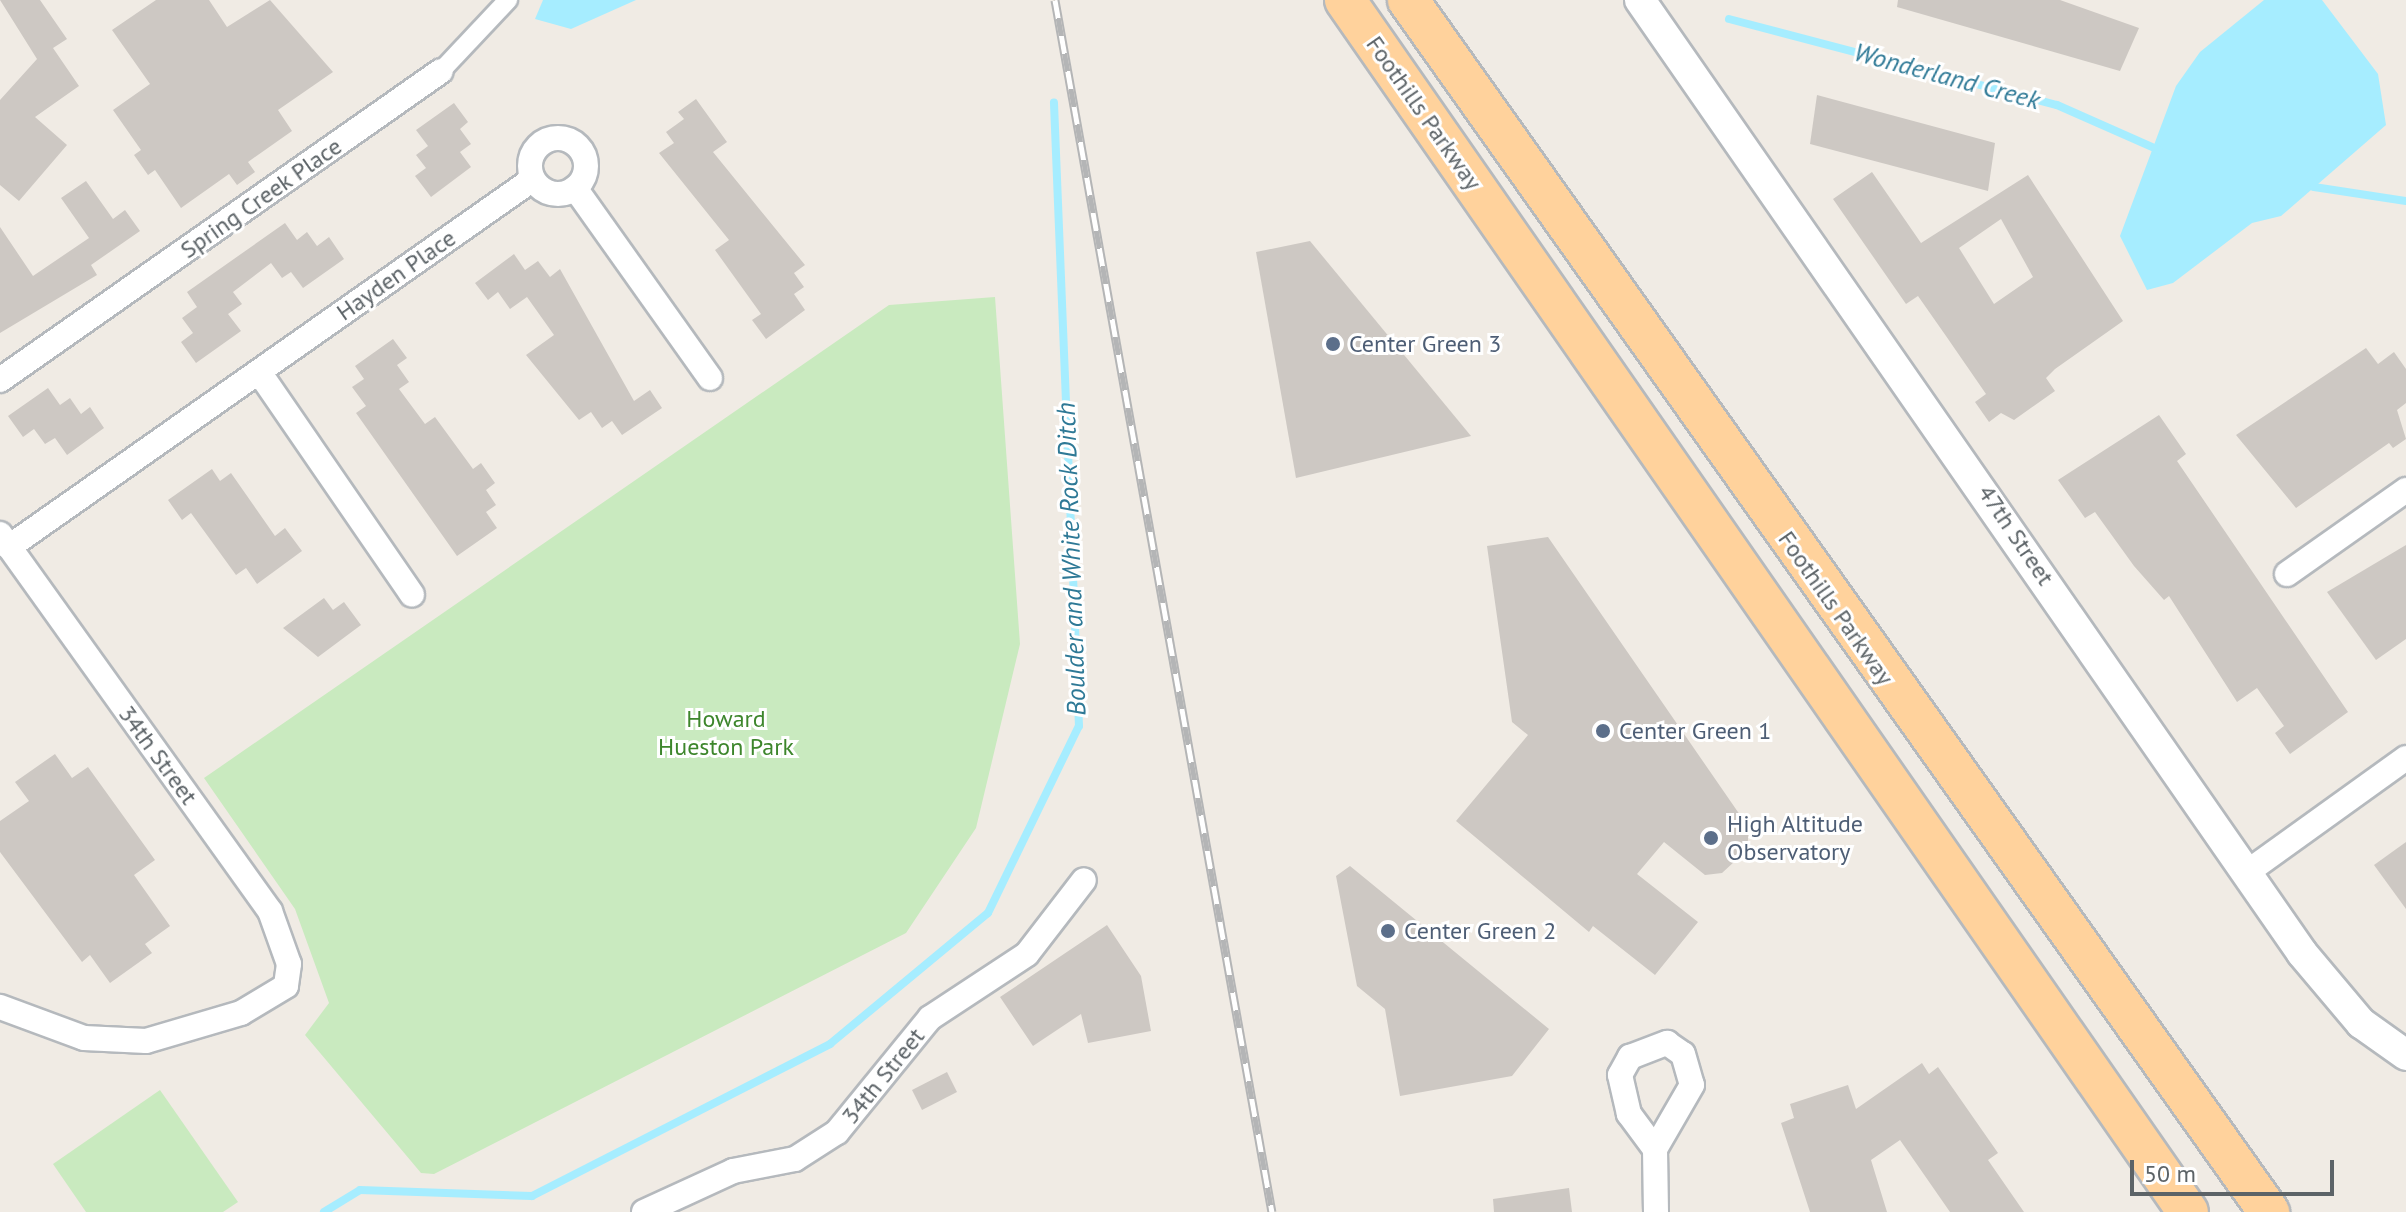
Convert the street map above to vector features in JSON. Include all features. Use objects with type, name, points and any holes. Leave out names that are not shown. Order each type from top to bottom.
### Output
[{"type":"highway","name":"Foothills Parkway","points":[[1345,0],[2188,1212]]},
{"type":"highway","name":"Foothills Parkway","points":[[1408,0],[2269,1212]]},
{"type":"street","name":"Spring Creek Place","points":[[0,380],[441,71],[482,33],[508,0]]},
{"type":"street","name":"47th Street","points":[[1640,0],[2246,873],[2342,1004],[2406,1055]]},
{"type":"street","points":[[562,138],[578,146],[586,163],[575,188],[549,193],[533,179],[537,147],[562,138]]},
{"type":"street","name":"Hayden Place","points":[[5,540],[259,372],[533,179]]},
{"type":"street","points":[[575,188],[710,378]]},
{"type":"street","points":[[259,372],[412,595]]},
{"type":"street","points":[[2287,574],[2406,490]]},
{"type":"street","name":"34th Street","points":[[0,1007],[84,1038],[146,1041],[192,1033],[286,986],[285,940],[270,911],[5,540]]},
{"type":"street","points":[[2246,873],[2406,758]]},
{"type":"street","name":"34th Street","points":[[644,1212],[733,1171],[795,1159],[837,1132],[930,1018],[1027,954],[1084,880]]},
{"type":"street","points":[[1655,1149],[1656,1212]]},
{"type":"green space","name":"Howard Hueston Park","points":[[995,297],[1020,644],[976,828],[906,933],[434,1174],[421,1173],[305,1035],[329,1003],[295,909],[204,778],[889,305]]},
{"type":"green space","points":[[160,1090],[238,1202],[223,1212],[86,1212],[53,1164]]},
{"type":"water","points":[[543,0],[636,0],[571,29],[535,19]]},
{"type":"water","points":[[2264,0],[2322,0],[2378,74],[2386,125],[2281,216],[2252,223],[2173,283],[2147,290],[2120,236],[2176,86],[2200,52]]},
{"type":"building","points":[[0,0],[40,0],[67,39],[53,48],[79,86],[35,117],[67,145],[19,201],[0,185],[0,100],[37,59]]},
{"type":"building","points":[[156,0],[209,0],[227,27],[270,0],[333,72],[278,110],[292,131],[248,162],[255,172],[237,185],[229,174],[181,208],[155,170],[148,175],[134,155],[141,150],[113,110],[150,84],[112,30]]},
{"type":"building","points":[[1898,0],[2060,0],[2139,28],[2120,71],[1897,7]]},
{"type":"building","points":[[1817,95],[1995,143],[1988,191],[1810,144]]},
{"type":"building","points":[[696,99],[727,142],[713,152],[805,265],[794,273],[804,287],[794,294],[805,310],[766,339],[752,320],[761,314],[715,250],[729,240],[659,153],[674,143],[666,132],[684,119],[678,112]]},
{"type":"building","points":[[454,103],[468,122],[460,129],[471,144],[460,152],[471,167],[431,197],[415,176],[426,168],[416,155],[428,146],[416,130]]},
{"type":"building","points":[[1872,172],[1921,243],[2028,175],[2123,321],[2046,378],[2055,391],[2014,420],[2001,413],[1989,422],[1975,402],[1986,394],[1946,336],[1918,296],[1906,304],[1833,199]],"holes":[[[2001,219],[2033,277],[1994,304],[1959,248]]]},
{"type":"building","points":[[86,181],[113,219],[125,210],[140,231],[91,265],[97,275],[0,333],[0,227],[33,276],[89,238],[61,198]]},
{"type":"building","points":[[285,223],[297,240],[307,232],[317,246],[329,237],[344,259],[303,288],[291,272],[282,278],[271,263],[233,292],[242,304],[228,314],[241,331],[196,363],[181,342],[193,333],[182,318],[197,307],[187,292]]},
{"type":"building","name":"Center Green 3","points":[[1310,241],[1471,436],[1296,478],[1256,252]]},
{"type":"building","points":[[514,254],[525,270],[538,261],[550,277],[560,269],[634,401],[650,390],[662,408],[622,435],[612,421],[602,428],[591,412],[579,420],[526,355],[554,335],[527,297],[510,309],[498,292],[488,300],[475,283]]},
{"type":"building","points":[[393,339],[407,358],[397,365],[409,382],[399,389],[425,424],[435,417],[473,469],[481,463],[495,483],[486,490],[496,505],[486,512],[497,528],[457,556],[356,413],[366,406],[352,387],[364,379],[355,366]]},
{"type":"building","points":[[2366,348],[2378,364],[2394,352],[2406,369],[2406,403],[2397,410],[2406,439],[2393,448],[2389,443],[2296,508],[2236,435]]},
{"type":"building","points":[[48,388],[60,405],[70,398],[81,414],[90,407],[104,428],[67,455],[55,438],[45,444],[34,429],[23,437],[8,416]]},
{"type":"building","points":[[2159,415],[2186,454],[2177,461],[2348,712],[2290,754],[2275,733],[2284,726],[2257,688],[2237,702],[2169,596],[2164,600],[2134,566],[2095,512],[2085,518],[2058,480]]},
{"type":"building","points":[[212,469],[220,481],[231,473],[275,536],[285,528],[302,551],[257,584],[246,568],[236,575],[191,513],[182,520],[168,500]]},
{"type":"building","name":"Center Green 1","points":[[1548,537],[1749,828],[1747,850],[1722,873],[1705,875],[1664,842],[1637,874],[1698,922],[1655,975],[1593,926],[1589,932],[1456,821],[1528,735],[1512,722],[1487,546]]},
{"type":"building","points":[[2406,545],[2406,639],[2376,660],[2327,592]]},
{"type":"building","points":[[324,598],[333,610],[344,602],[361,625],[318,657],[283,628]]},
{"type":"building","points":[[55,754],[72,778],[88,767],[155,860],[134,875],[170,926],[145,944],[152,953],[110,983],[90,955],[82,962],[0,852],[0,821],[29,801],[15,782]]},
{"type":"building","points":[[2406,842],[2406,909],[2374,865]]},
{"type":"building","name":"Center Green 2","points":[[1350,866],[1549,1029],[1512,1076],[1400,1096],[1385,1009],[1357,986],[1336,876]]},
{"type":"building","points":[[1107,925],[1141,976],[1151,1031],[1088,1043],[1081,1014],[1033,1046],[1000,997]]},
{"type":"building","points":[[1922,1063],[1929,1074],[1938,1067],[1998,1153],[1988,1160],[2024,1212],[1950,1212],[1900,1140],[1871,1160],[1887,1212],[1810,1212],[1781,1123],[1794,1118],[1790,1104],[1848,1085],[1856,1109]]},
{"type":"building","points":[[947,1072],[957,1092],[922,1110],[912,1090]]},
{"type":"building","points":[[1569,1188],[1572,1212],[1494,1212],[1493,1199]]},
{"type":"waterway","name":"Wonderland Creek","points":[[1729,19],[2057,105],[2159,150]]},
{"type":"waterway","name":"Boulder and White Rock Ditch","points":[[324,1212],[360,1190],[532,1196],[830,1044],[988,913],[1079,726],[1054,103]]},
{"type":"waterway","name":"Wonderland Creek","points":[[2314,187],[2406,201]]},
{"type":"railway","points":[[1055,0],[1272,1212]]},
{"type":"place","name":"Center Green 3","points":[[1333,344]]},
{"type":"place","name":"Center Green 1","points":[[1603,731]]},
{"type":"place","name":"High Altitude Observatory","points":[[1711,838]]},
{"type":"place","name":"Center Green 2","points":[[1388,931]]}]
